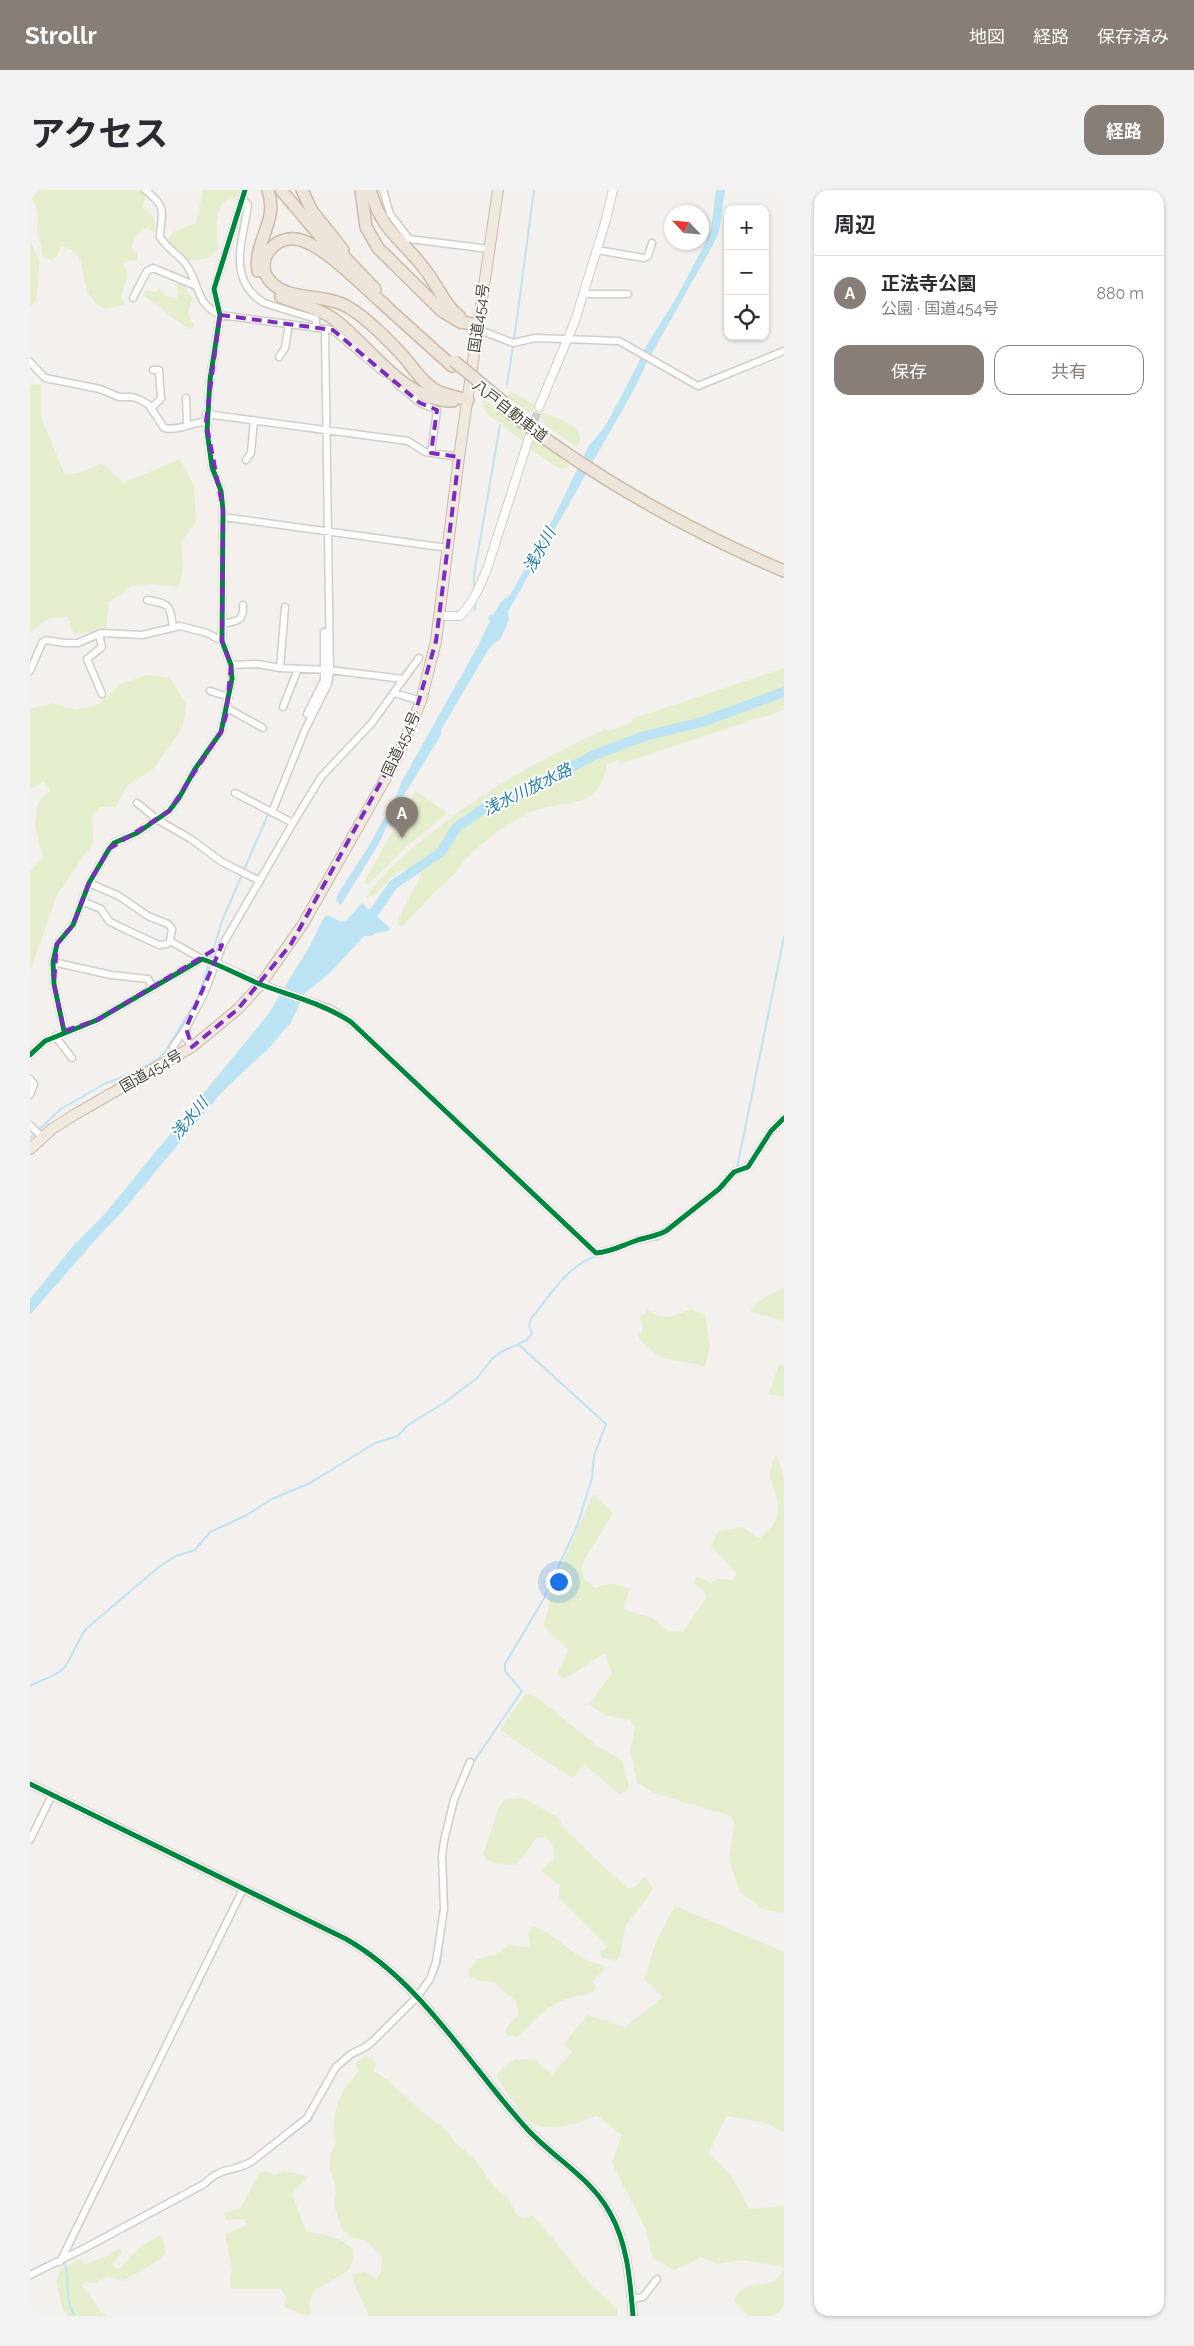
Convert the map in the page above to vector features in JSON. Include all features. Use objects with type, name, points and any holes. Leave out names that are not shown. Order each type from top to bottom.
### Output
[{"type":"highway","points":[[268,190],[272,211],[257,260],[259,276],[265,286],[280,296],[316,309],[334,320],[418,394],[445,401],[468,400]]},
{"type":"highway","name":"八戸自動車道","points":[[281,190],[313,230],[391,308],[505,406],[562,448],[696,530],[784,572]]},
{"type":"highway","name":"八戸自動車道","points":[[286,190],[391,308]]},
{"type":"highway","points":[[302,190],[306,202],[326,231],[391,308]]},
{"type":"highway","points":[[361,190],[366,227],[378,248],[448,316],[460,322],[478,325]]},
{"type":"highway","points":[[370,190],[377,213],[388,229],[425,269],[454,312],[478,325]]},
{"type":"highway","name":"国道454号","points":[[30,1148],[42,1137],[74,1115],[192,1047],[238,1009],[261,984],[291,944],[396,760],[421,701],[440,616],[459,457],[498,190]]},
{"type":"highway","points":[[391,308],[327,255],[306,242],[289,239],[279,241],[266,256],[265,272],[269,280],[277,287],[288,292],[332,299],[348,307],[404,357],[428,385],[441,393],[468,400]]},
{"type":"highway","name":"八戸自動車道","points":[[605,475],[698,526],[784,567]]},
{"type":"street","points":[[144,190],[158,201],[163,209],[160,237],[168,248],[187,266],[194,285],[204,303],[220,314],[333,330],[420,403],[437,410],[431,453]]},
{"type":"street","points":[[64,1031],[55,990],[53,962],[57,944],[73,925],[89,883],[114,843],[137,833],[158,820],[180,798],[195,769],[221,732],[227,708],[231,665],[222,641],[223,517],[221,491],[212,467],[206,417],[220,314],[214,289],[245,190]]},
{"type":"street","points":[[383,190],[390,214],[409,239],[489,249]]},
{"type":"street","points":[[539,407],[583,294],[613,190]]},
{"type":"street","points":[[242,198],[248,206],[240,248],[240,268],[245,284],[256,298],[264,303],[314,318],[316,328]]},
{"type":"street","points":[[597,250],[644,258],[648,256],[652,243]]},
{"type":"street","points":[[133,298],[147,271],[153,268],[194,285]]},
{"type":"street","points":[[583,294],[628,294]]},
{"type":"street","points":[[279,357],[285,348],[289,324]]},
{"type":"street","points":[[478,325],[485,332],[513,342],[536,338],[619,341],[698,386],[784,351]]},
{"type":"street","points":[[272,812],[305,730],[328,684],[325,329]]},
{"type":"street","points":[[30,362],[45,378],[100,389],[119,397],[132,397],[141,400],[151,408],[164,428],[178,428],[206,417],[254,420],[408,441],[431,453],[459,457]]},
{"type":"street","points":[[151,408],[161,399],[159,370],[153,370]]},
{"type":"street","points":[[186,398],[187,424]]},
{"type":"street","points":[[246,460],[251,453],[254,420]]},
{"type":"street","points":[[440,616],[460,616],[472,601],[487,569],[529,438]]},
{"type":"street","points":[[223,517],[448,548]]},
{"type":"street","points":[[147,600],[165,603],[171,609],[173,628]]},
{"type":"street","points":[[222,624],[241,618],[243,605]]},
{"type":"street","points":[[280,668],[285,607]]},
{"type":"street","points":[[30,671],[42,644],[46,640],[64,643],[78,642],[99,634],[142,635],[173,628],[190,628],[222,641]]},
{"type":"street","points":[[306,714],[328,670],[324,632]]},
{"type":"street","points":[[99,634],[102,647],[87,659],[102,694]]},
{"type":"street","points":[[173,1047],[186,1028],[204,994],[223,944],[321,776],[371,724],[419,658]]},
{"type":"street","points":[[231,665],[258,664],[280,668],[328,670],[403,679]]},
{"type":"street","points":[[283,707],[298,669]]},
{"type":"street","points":[[210,691],[229,698]]},
{"type":"street","points":[[394,693],[421,701]]},
{"type":"street","points":[[227,708],[263,728]]},
{"type":"street","points":[[235,793],[293,823]]},
{"type":"street","points":[[137,803],[158,820],[191,839],[222,862],[260,881]]},
{"type":"street","points":[[82,901],[101,909],[109,921],[159,945],[167,944],[170,941],[172,929],[168,924],[148,916],[119,896],[89,883]]},
{"type":"street","points":[[170,941],[202,959],[261,984],[331,1009],[351,1022],[596,1253],[615,1250],[636,1240],[656,1236],[666,1231],[719,1188],[734,1172],[748,1167],[771,1131],[784,1118]]},
{"type":"street","points":[[30,1055],[45,1041],[64,1031],[96,1020],[202,959]]},
{"type":"street","points":[[53,962],[111,975],[148,979],[153,988]]},
{"type":"street","points":[[186,1028],[186,1038],[192,1047]]},
{"type":"street","points":[[55,1036],[72,1058]]},
{"type":"street","points":[[30,1079],[35,1087],[30,1095]]},
{"type":"street","points":[[30,1125],[42,1137]]},
{"type":"street","points":[[30,2276],[60,2262],[204,2184],[215,2173],[225,2169],[244,2166],[259,2156],[307,2118],[336,2067],[351,2054],[367,2046],[417,1997],[435,1968],[444,1899],[442,1856],[444,1841],[454,1800],[470,1762]]},
{"type":"street","points":[[30,1784],[358,1946],[392,1970],[417,1997],[530,2132],[585,2181],[605,2204],[616,2224],[624,2248],[633,2316]]},
{"type":"street","points":[[30,1840],[52,1795]]},
{"type":"street","points":[[60,2262],[243,1889]]},
{"type":"street","points":[[632,2299],[643,2297],[657,2279]]},
{"type":"highlighted area","points":[[220,315],[333,330],[420,403],[437,410],[431,453],[459,457],[436,641],[411,728],[291,944],[238,1009],[192,1047],[186,1028],[222,945],[97,1020],[64,1031],[54,984],[57,944],[73,925],[89,883],[109,849],[169,811],[221,732],[226,716],[231,665],[222,641],[223,510],[206,421]]},
{"type":"green space","points":[[30,190],[140,190],[146,195],[143,207],[154,218],[155,228],[154,233],[149,228],[140,231],[131,247],[137,253],[137,259],[123,263],[128,276],[121,298],[125,304],[104,309],[94,301],[88,292],[78,256],[71,250],[60,246],[58,255],[52,260],[43,257],[37,227],[38,218],[35,202],[30,196]]},
{"type":"green space","points":[[203,190],[240,190],[236,197],[230,198],[222,204],[218,213],[217,238],[219,248],[209,258],[188,261],[169,242],[169,238],[175,231],[196,223]]},
{"type":"green space","points":[[30,241],[40,261],[36,301],[30,306]]},
{"type":"green space","points":[[181,282],[193,298],[189,312],[194,324],[193,329],[182,325],[143,296],[145,290],[156,292],[159,289],[167,296],[177,298],[179,290],[176,286]]},
{"type":"green space","points":[[41,384],[41,417],[65,475],[82,472],[102,463],[123,483],[180,459],[194,486],[196,522],[181,542],[183,567],[179,587],[151,584],[132,586],[109,602],[106,629],[74,634],[68,617],[50,618],[30,632],[30,385]]},
{"type":"green space","points":[[509,392],[535,405],[531,413],[511,401],[508,396]]},
{"type":"green space","points":[[485,400],[570,462],[567,468],[561,469],[532,451],[531,441],[527,438],[521,440],[503,427],[503,423],[492,418],[484,408],[483,401]]},
{"type":"green space","points":[[541,412],[562,420],[575,428],[579,433],[580,440],[577,447],[545,425],[540,415]]},
{"type":"green space","points":[[784,668],[784,710],[619,764],[619,760],[607,764],[603,780],[596,791],[587,798],[577,802],[539,809],[525,815],[489,838],[470,855],[402,927],[398,925],[399,920],[422,870],[402,870],[395,874],[373,896],[366,898],[401,858],[446,821],[490,791],[557,752],[605,729],[610,731],[632,722],[633,719]]},
{"type":"green space","points":[[147,675],[170,678],[186,704],[183,727],[153,769],[127,786],[115,807],[101,807],[92,816],[93,843],[58,893],[30,971],[30,872],[43,857],[35,825],[38,803],[50,790],[43,781],[30,790],[30,709],[53,703],[75,710],[99,704],[119,685]]},
{"type":"green space","points":[[415,791],[445,811],[445,815],[406,847],[368,885],[364,882]]},
{"type":"green space","points":[[784,1288],[784,1321],[751,1312],[752,1308],[762,1299]]},
{"type":"green space","points":[[690,1309],[705,1315],[710,1346],[705,1367],[662,1357],[638,1337],[643,1328],[640,1318],[648,1310],[659,1316],[669,1317]]},
{"type":"green space","points":[[779,1364],[784,1366],[784,1397],[769,1394]]},
{"type":"green space","points":[[774,1456],[777,1456],[784,1478],[784,1913],[762,1909],[740,1892],[729,1860],[734,1824],[731,1816],[654,1793],[637,1783],[630,1749],[635,1729],[630,1720],[607,1716],[589,1704],[612,1673],[605,1653],[564,1679],[557,1673],[569,1650],[544,1626],[550,1601],[548,1597],[593,1494],[613,1513],[581,1566],[584,1579],[595,1588],[613,1584],[629,1589],[624,1610],[653,1618],[668,1631],[683,1632],[707,1597],[703,1590],[694,1584],[696,1576],[711,1583],[718,1579],[733,1580],[737,1574],[711,1547],[718,1531],[742,1527],[760,1538],[768,1531],[777,1517],[778,1503],[769,1476]]},
{"type":"green space","points":[[526,1693],[538,1698],[597,1746],[623,1761],[629,1788],[621,1795],[585,1765],[573,1778],[521,1745],[500,1729]]},
{"type":"green space","points":[[522,1798],[558,1817],[564,1828],[613,1876],[630,1889],[645,1876],[653,1889],[625,1927],[620,1956],[616,1961],[601,1957],[600,1953],[607,1946],[559,1898],[560,1885],[541,1871],[554,1859],[553,1847],[546,1837],[536,1838],[521,1860],[513,1865],[488,1861],[483,1854],[500,1805],[505,1800]]},
{"type":"green space","points":[[675,1906],[784,1952],[784,2132],[765,2123],[726,2116],[709,2153],[732,2177],[750,2209],[784,2206],[784,2267],[742,2260],[717,2264],[701,2257],[674,2270],[652,2258],[647,2232],[612,2163],[622,2135],[597,2116],[563,2126],[546,2127],[538,2125],[530,2121],[521,2112],[495,2075],[515,2059],[535,2060],[552,2074],[572,2052],[564,2044],[587,2015],[625,2027],[663,1997],[644,1979],[657,1939]]},
{"type":"green space","points":[[533,1926],[551,1935],[575,1953],[606,1968],[592,1981],[596,1987],[592,1993],[559,2002],[544,2011],[520,2035],[516,2037],[508,2036],[505,2031],[509,2024],[518,2016],[518,2009],[514,2000],[495,1982],[480,1981],[469,1976],[468,1971],[478,1959],[495,1955],[509,1945],[527,1947],[530,1944],[528,1932]]},
{"type":"green space","points":[[364,2056],[372,2059],[377,2065],[373,2071],[388,2080],[426,2115],[443,2127],[457,2145],[474,2158],[494,2187],[509,2199],[516,2214],[524,2219],[532,2215],[540,2223],[585,2279],[617,2309],[617,2316],[369,2316],[352,2274],[365,2272],[377,2279],[381,2272],[382,2255],[365,2241],[350,2237],[342,2229],[334,2205],[336,2188],[330,2169],[331,2153],[335,2143],[333,2131],[338,2102],[358,2071],[355,2063]]},
{"type":"green space","points":[[265,2171],[275,2175],[285,2171],[307,2176],[307,2179],[292,2194],[306,2232],[330,2236],[352,2248],[353,2259],[350,2268],[315,2292],[311,2297],[310,2304],[312,2313],[308,2316],[284,2307],[286,2297],[281,2289],[231,2289],[230,2276],[232,2270],[225,2234],[248,2225],[244,2219],[226,2220],[224,2213],[241,2208],[258,2175]]},
{"type":"green space","points":[[162,2235],[166,2253],[153,2264],[122,2281],[108,2276],[95,2283],[85,2282],[82,2285],[101,2312],[107,2316],[69,2316],[63,2310],[56,2282],[61,2269],[81,2258],[86,2264],[105,2257],[119,2248],[122,2252],[112,2264],[120,2269],[138,2249]]},
{"type":"green space","points":[[784,2269],[784,2316],[748,2316],[734,2300],[738,2293],[748,2287],[770,2282],[777,2278]]},
{"type":"water","name":"浅水川","points":[[716,190],[725,190],[719,232],[713,245],[647,362],[636,386],[508,611],[509,620],[500,640],[494,643],[488,650],[441,730],[441,735],[394,811],[378,845],[341,905],[336,900],[338,894],[370,844],[397,795],[402,781],[479,644],[490,621],[488,619],[490,615],[493,615],[501,602],[510,595],[548,529],[588,447],[606,425],[643,351],[675,300],[702,250],[709,250]]},
{"type":"water","name":"浅水川","points":[[362,903],[390,928],[388,931],[364,936],[329,974],[305,993],[291,1022],[272,1045],[223,1091],[121,1213],[30,1315],[30,1299],[74,1245],[103,1216],[267,1016],[311,944],[324,917],[328,915],[339,921],[346,921]]},
{"type":"waterway","points":[[514,340],[534,190]]},
{"type":"waterway","points":[[322,331],[322,350]]},
{"type":"waterway","points":[[507,384],[513,346]]},
{"type":"waterway","points":[[474,591],[474,575],[500,425]]},
{"type":"waterway","points":[[475,610],[476,600]]},
{"type":"waterway","name":"浅水川放水路","points":[[366,924],[393,885],[441,852],[456,828],[486,807],[516,797],[594,755],[645,736],[702,722],[784,692]]},
{"type":"waterway","points":[[30,1138],[61,1109],[106,1083],[134,1073],[159,1058],[165,1052],[198,998],[222,921],[269,812]]},
{"type":"waterway","points":[[737,1168],[784,937]]},
{"type":"waterway","points":[[718,1194],[732,1179]]},
{"type":"waterway","points":[[687,1218],[703,1206]]},
{"type":"waterway","points":[[639,1243],[660,1239],[667,1233]]},
{"type":"waterway","points":[[602,1255],[623,1249]]},
{"type":"waterway","points":[[30,1686],[59,1672],[71,1657],[87,1628],[160,1566],[176,1556],[195,1550],[210,1532],[245,1516],[272,1499],[310,1483],[375,1443],[398,1436],[408,1425],[444,1403],[477,1378],[492,1359],[501,1352],[527,1340],[532,1333],[529,1325],[531,1319],[560,1282],[577,1266],[597,1256]]},
{"type":"waterway","points":[[472,1764],[522,1691],[505,1671],[505,1664],[544,1598],[577,1526],[592,1478],[594,1456],[606,1424],[518,1344]]},
{"type":"waterway","points":[[449,1832],[456,1803]]},
{"type":"waterway","points":[[446,1866],[447,1907]]},
{"type":"waterway","points":[[435,1975],[440,1964],[444,1931]]},
{"type":"waterway","points":[[420,1998],[429,1986]]},
{"type":"waterway","points":[[351,2058],[369,2049]]},
{"type":"waterway","points":[[259,2160],[311,2120],[323,2095]]},
{"type":"waterway","points":[[235,2171],[253,2164]]},
{"type":"waterway","points":[[198,2191],[216,2178]]},
{"type":"waterway","points":[[30,2279],[141,2221]]},
{"type":"waterway","points":[[65,2263],[68,2297],[75,2316]]},
{"type":"tunnel","points":[[531,432],[539,407]]},
{"type":"cycle path","points":[[64,1031],[54,984],[53,962],[57,944],[73,925],[89,883],[114,843],[137,833],[169,811],[221,732],[232,679],[231,665],[222,641],[223,510],[221,491],[212,467],[207,431],[210,380],[220,315],[214,289],[245,190]]},
{"type":"cycle path","points":[[30,1055],[45,1041],[97,1020],[202,959],[262,985],[319,1005],[351,1022],[596,1253],[611,1250],[666,1231],[719,1189],[734,1172],[748,1167],[771,1131],[784,1118]]},
{"type":"cycle path","points":[[30,1784],[346,1939],[373,1957],[398,1978],[444,2027],[528,2130],[583,2179],[602,2201],[610,2213],[621,2238],[629,2276],[633,2316]]},
{"type":"place","name":"正法寺公園","points":[[402,838]]}]
